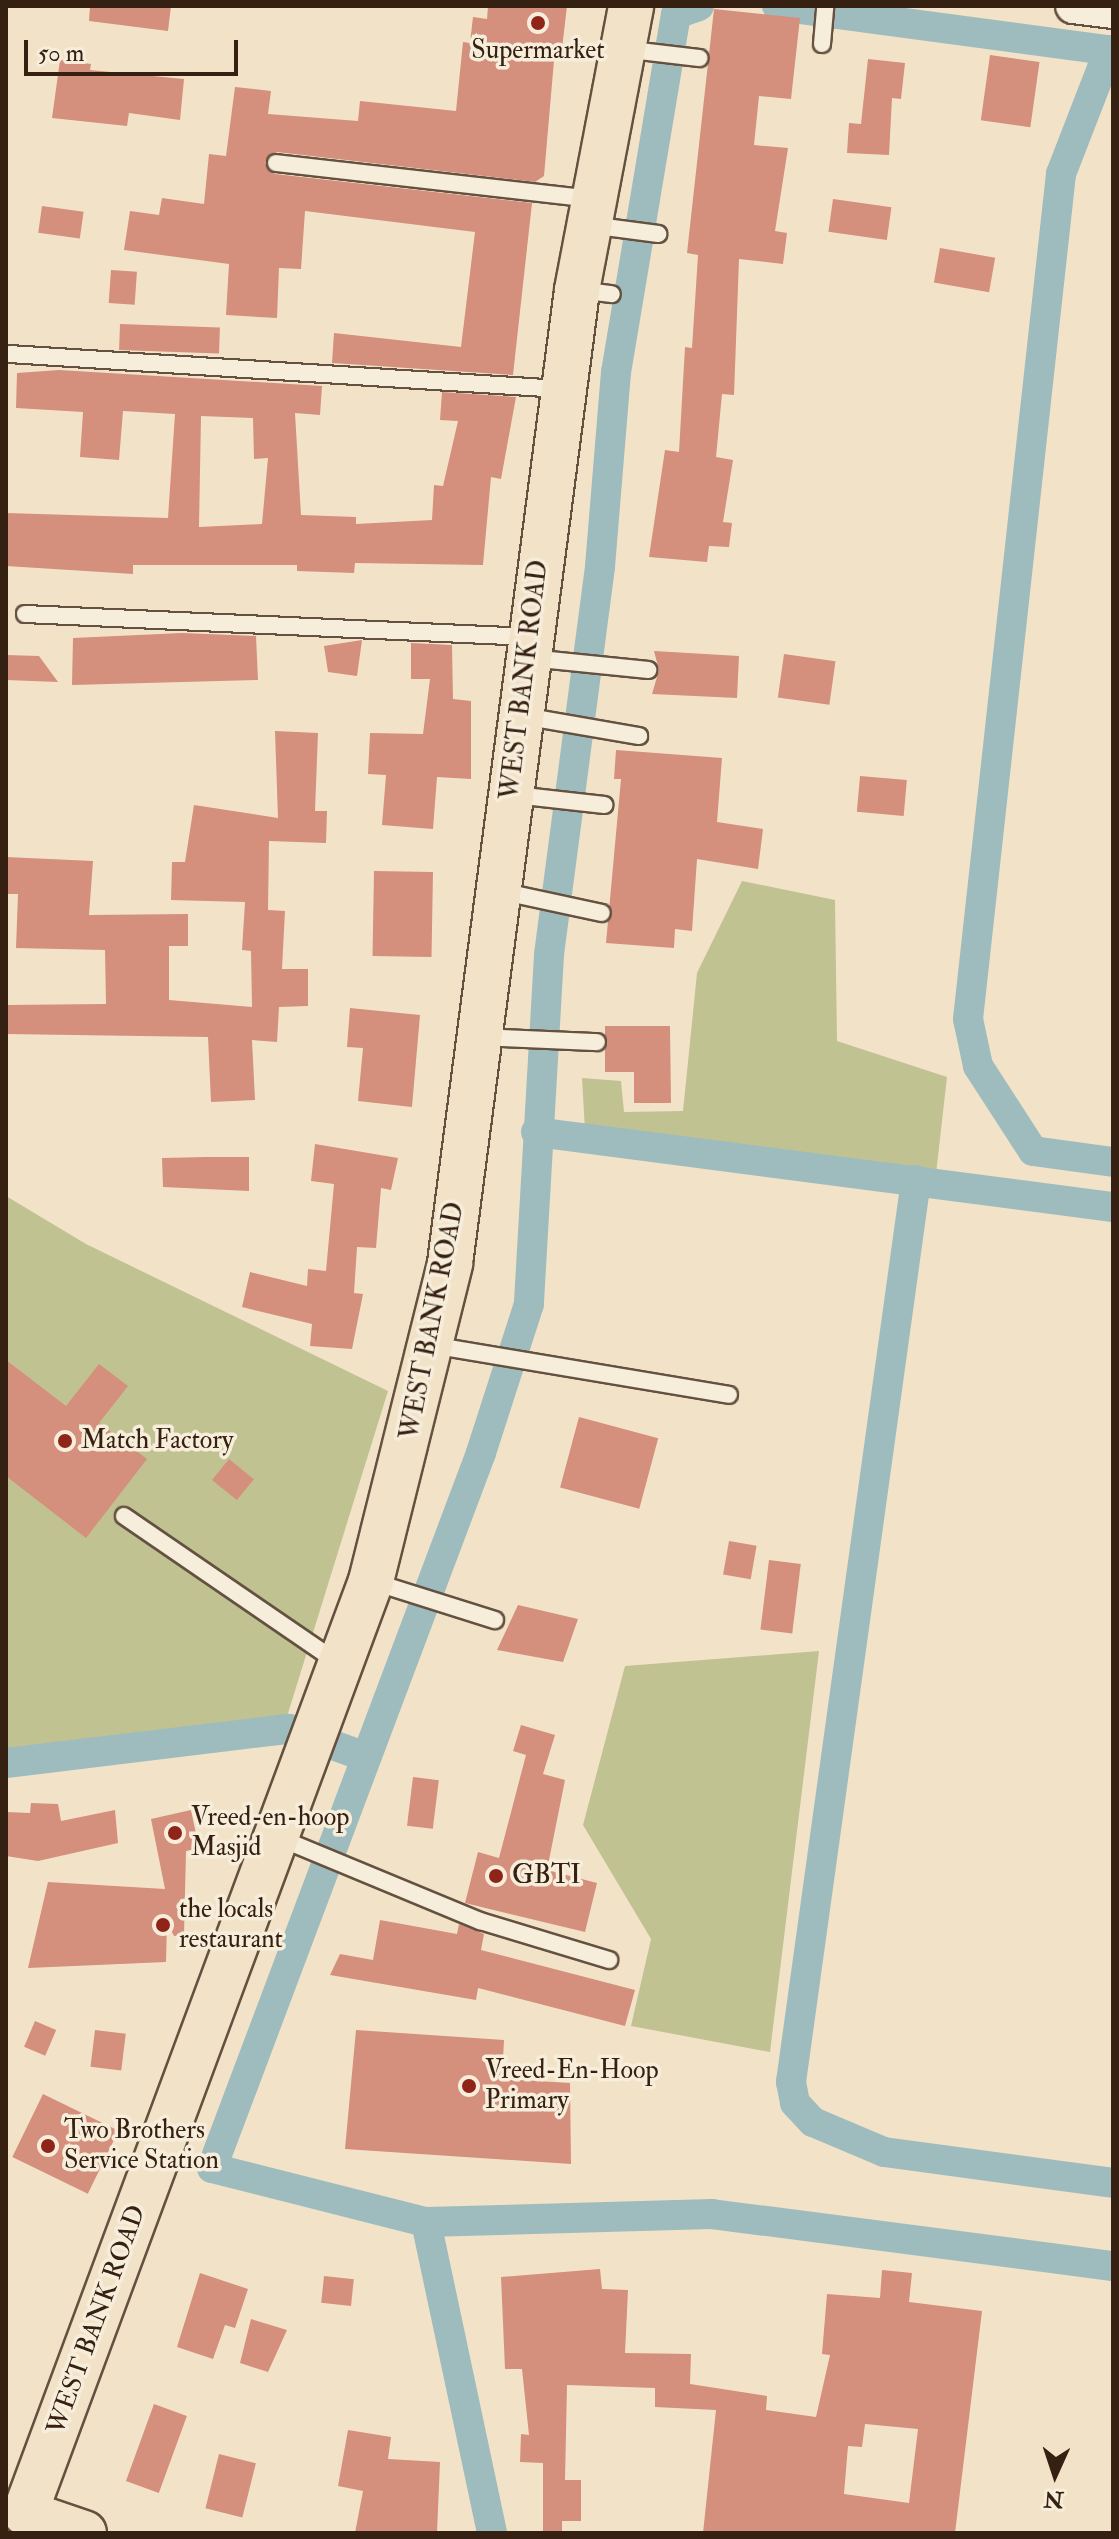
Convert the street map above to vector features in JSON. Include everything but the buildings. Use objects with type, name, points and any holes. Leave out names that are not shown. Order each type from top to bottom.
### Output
[{"type":"main road","name":"WEST BANK ROAD","points":[[21,2523],[291,1842],[294,1783],[339,1663],[385,1585],[430,1345],[496,1037],[525,797],[563,389],[594,292],[607,188],[636,51],[631,6]]},
{"type":"main road","points":[[21,2523],[84,2533]]},
{"type":"street","points":[[1073,6],[1113,11]]},
{"type":"lane","points":[[822,36],[825,6]]},
{"type":"lane","points":[[636,51],[692,58]]},
{"type":"lane","points":[[276,163],[607,188],[658,234]]},
{"type":"lane","points":[[9,354],[563,389]]},
{"type":"lane","points":[[25,614],[539,652],[605,666],[648,670]]},
{"type":"lane","points":[[532,717],[639,736]]},
{"type":"lane","points":[[525,797],[604,805]]},
{"type":"lane","points":[[512,894],[602,913]]},
{"type":"lane","points":[[496,1037],[597,1042]]},
{"type":"lane","points":[[430,1345],[485,1349],[729,1395]]},
{"type":"lane","points":[[124,1516],[339,1663]]},
{"type":"lane","points":[[385,1585],[495,1620]]},
{"type":"lane","points":[[291,1842],[480,1921],[609,1960]]},
{"type":"green space","points":[[742,881],[835,900],[837,1041],[947,1077],[935,1183],[585,1131],[582,1078],[621,1081],[624,1112],[683,1111],[697,973]]},
{"type":"green space","points":[[6,1196],[86,1244],[388,1391],[285,1723],[6,1752]]},
{"type":"green space","points":[[819,1651],[770,2052],[631,2026],[651,1939],[583,1825],[625,1666]]},
{"type":"waterway","points":[[699,6],[676,14],[616,372],[600,567],[549,955],[529,1304],[481,1453],[212,2168],[426,2222],[712,2214],[1113,2266]]},
{"type":"waterway","points":[[777,6],[1113,51]]},
{"type":"waterway","points":[[1109,50],[1061,174],[968,1019],[978,1066],[1033,1151],[1113,1162]]},
{"type":"waterway","points":[[536,1132],[1113,1207]]},
{"type":"waterway","points":[[916,1180],[791,2082],[795,2103],[813,2122],[884,2152],[1113,2183]]},
{"type":"waterway","points":[[6,1763],[289,1729],[366,1757]]},
{"type":"waterway","points":[[426,2222],[492,2533]]},
{"type":"place","name":"Supermarket","points":[[538,23]]},
{"type":"place","name":"Match Factory","points":[[65,1441]]},
{"type":"place","name":"Vreed-en-hoop Masjid","points":[[175,1833]]},
{"type":"place","name":"GBTI","points":[[496,1876]]},
{"type":"place","name":"the locals restaurant","points":[[163,1925]]},
{"type":"place","name":"Vreed-En-Hoop Primary","points":[[469,2086]]},
{"type":"place","name":"Two Brothers Service Station","points":[[48,2146]]}]
